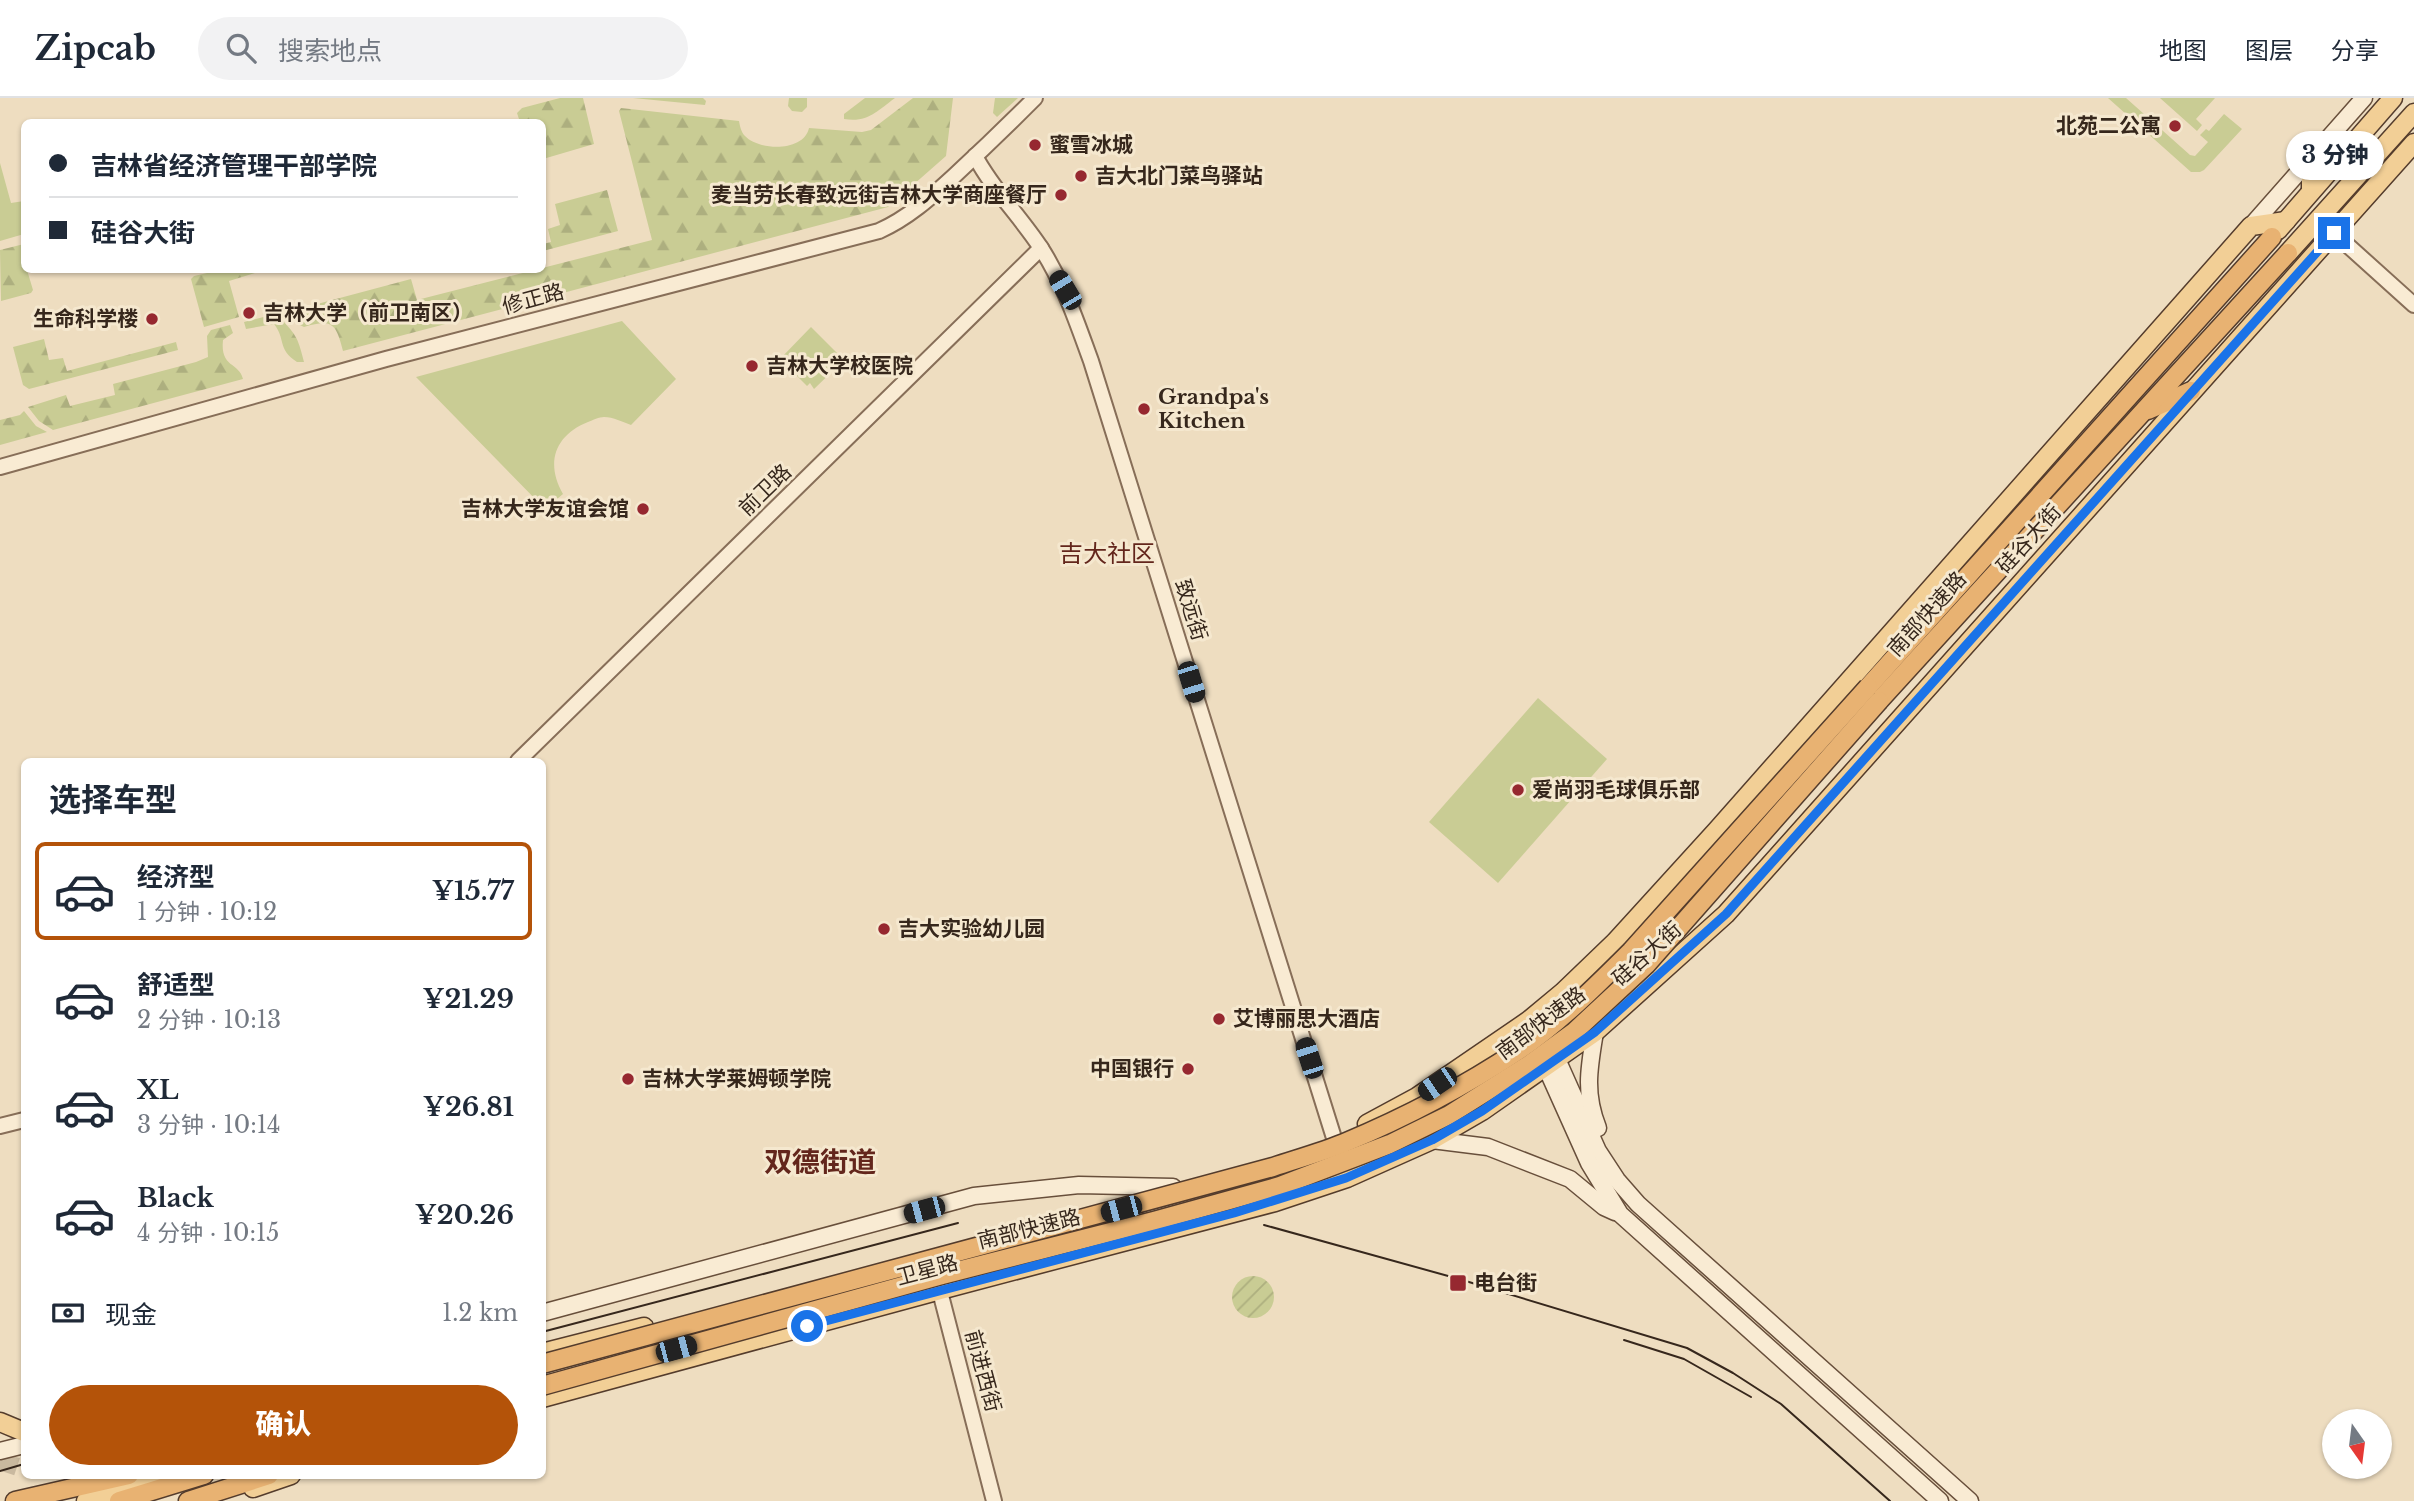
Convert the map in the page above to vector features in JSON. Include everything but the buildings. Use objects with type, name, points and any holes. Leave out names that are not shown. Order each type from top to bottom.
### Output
[{"type":"highway","name":"南部快速路","points":[[546,1385],[942,1275],[1280,1186],[1390,1144],[1448,1115],[1530,1064],[1574,1032],[1646,965],[1873,694],[2272,237]]},
{"type":"highway","name":"南部快速路","points":[[546,1363],[1273,1167],[1343,1143],[1408,1112],[1520,1049],[1598,984],[1631,951],[2288,253]]},
{"type":"highway","points":[[2141,412],[2191,391]]},
{"type":"highway","points":[[15,1501],[112,1479]]},
{"type":"highway","points":[[119,1501],[191,1479]]},
{"type":"highway","points":[[188,1501],[257,1479]]},
{"type":"highway","points":[[208,1501],[243,1484]]},
{"type":"main road","name":"硅谷大街","points":[[1528,1021],[1615,942],[1717,830],[2364,98]]},
{"type":"main road","points":[[2272,237],[2393,98]]},
{"type":"main road","points":[[2288,253],[2414,113]]},
{"type":"main road","name":"硅谷大街","points":[[1551,1063],[1595,1032],[1726,914],[2414,144]]},
{"type":"main road","points":[[2311,158],[2311,191]]},
{"type":"main road","points":[[2251,226],[2286,222]]},
{"type":"main road","points":[[1528,1021],[1598,1151],[1617,1180],[1638,1204],[1969,1501]]},
{"type":"main road","name":"卫星路","points":[[546,1354],[1173,1187],[1334,1138],[1378,1120],[1417,1097],[1528,1021]]},
{"type":"main road","points":[[1595,1032],[1587,1079],[1588,1090],[1594,1119],[1617,1180]]},
{"type":"main road","points":[[1551,1063],[1589,1163],[1620,1214],[1940,1501]]},
{"type":"main road","name":"卫星路","points":[[546,1397],[1276,1202],[1346,1178],[1432,1140],[1482,1111],[1551,1063]]},
{"type":"main road","points":[[1432,1140],[1488,1147],[1570,1179],[1604,1207],[1620,1214]]},
{"type":"main road","name":"卫星路","points":[[546,1312],[974,1196],[1079,1185],[1173,1187]]},
{"type":"main road","points":[[0,1422],[21,1431]]},
{"type":"main road","points":[[0,1451],[21,1446]]},
{"type":"main road","points":[[86,1501],[160,1479]]},
{"type":"main road","points":[[214,1501],[279,1479]]},
{"type":"street","name":"修正路","points":[[0,467],[399,356],[879,231],[898,223],[916,210],[1035,98]]},
{"type":"street","name":"致远街","points":[[975,156],[989,181],[1041,248],[1065,290],[1091,361],[1334,1138]]},
{"type":"street","points":[[2334,233],[2414,305]]},
{"type":"street","name":"前卫路","points":[[521,758],[1041,248]]},
{"type":"street","points":[[0,1126],[21,1121]]},
{"type":"street","name":"前进西街","points":[[930,1251],[994,1501]]},
{"type":"green space","points":[[560,98],[583,98],[594,144],[546,158],[546,119],[519,119],[517,113],[522,108]]},
{"type":"green space","points":[[633,98],[703,98],[706,101],[705,105]]},
{"type":"green space","points":[[789,98],[807,98],[807,107],[802,112],[792,111],[788,106]]},
{"type":"green space","points":[[865,98],[895,98],[866,118],[844,119],[844,114]]},
{"type":"green space","points":[[913,98],[953,98],[946,156],[888,207],[343,351],[335,329],[321,323],[304,327],[298,324],[291,311],[411,279],[417,300],[523,273],[546,273],[546,267],[652,240],[619,111],[621,108],[739,121],[743,133],[752,141],[780,147],[799,141],[809,128],[862,132],[871,130]]},
{"type":"green space","points":[[995,98],[1018,98],[997,117],[993,113]]},
{"type":"green space","points":[[2108,98],[2126,98],[2190,155],[2195,156],[2208,142],[2200,135],[2206,129],[2209,131],[2224,114],[2242,129],[2204,170],[2191,172]]},
{"type":"green space","points":[[2160,98],[2215,98],[2196,119],[2202,125],[2197,131]]},
{"type":"green space","points":[[0,163],[11,203],[21,201],[21,235],[0,241]]},
{"type":"green space","points":[[607,190],[618,231],[546,250],[546,243],[551,242],[548,229],[560,225],[555,204]]},
{"type":"green space","points":[[21,245],[21,273],[28,273],[33,290],[31,293],[1,301],[0,250]]},
{"type":"green space","points":[[207,273],[255,273],[229,281],[239,317],[204,327],[191,279]]},
{"type":"green space","points":[[278,315],[292,332],[304,362],[297,362],[287,353],[274,324],[246,329],[244,322]]},
{"type":"green space","points":[[622,321],[676,379],[631,425],[602,417],[568,434],[556,451],[554,461],[563,494],[545,509],[416,377]]},
{"type":"green space","points":[[230,325],[233,333],[223,340],[224,356],[243,379],[53,430],[39,421],[28,407],[66,395],[70,406],[115,395],[113,384],[208,357],[207,336],[211,330]]},
{"type":"green space","points":[[811,327],[844,360],[814,389],[810,383],[807,386],[780,359]]},
{"type":"green space","points":[[44,339],[49,360],[63,358],[67,371],[176,342],[178,350],[29,389],[23,385],[13,347]]},
{"type":"green space","points":[[24,411],[36,426],[47,432],[0,445],[0,420],[20,415]]},
{"type":"green space","name":"爱尚羽毛球俱乐部","points":[[1538,698],[1607,759],[1498,883],[1429,822]]},
{"type":"green space","points":[[1253,1276],[1268,1282],[1274,1297],[1268,1312],[1253,1318],[1238,1312],[1232,1297],[1238,1282]]},
{"type":"tunnel","points":[[0,1461],[21,1468]]},
{"type":"tram line","points":[[546,1331],[958,1223]]},
{"type":"tram line","points":[[1264,1225],[1459,1279],[1687,1348],[1781,1404],[1890,1501]]},
{"type":"tram line","points":[[1624,1340],[1684,1359],[1751,1397]]},
{"type":"tram line","points":[[0,1471],[21,1465]]},
{"type":"place","name":"北苑二公寓","points":[[2175,126]]},
{"type":"place","name":"蜜雪冰城","points":[[1035,145]]},
{"type":"place","name":"吉大北门菜鸟驿站","points":[[1081,176]]},
{"type":"place","name":"麦当劳长春致远街吉林大学商座餐厅","points":[[1061,195]]},
{"type":"place","name":"吉林大学（前卫南区）","points":[[249,313]]},
{"type":"place","name":"生命科学楼","points":[[152,319]]},
{"type":"place","name":"吉林大学校医院","points":[[752,366]]},
{"type":"place","name":"Grandpa's Kitchen","points":[[1144,409]]},
{"type":"place","name":"吉林大学友谊会馆","points":[[643,509]]},
{"type":"place","name":"爱尚羽毛球俱乐部","points":[[1518,790]]},
{"type":"place","name":"吉大实验幼儿园","points":[[884,929]]},
{"type":"place","name":"艾博丽思大酒店","points":[[1219,1019]]},
{"type":"place","name":"中国银行","points":[[1188,1069]]},
{"type":"place","name":"吉林大学莱姆顿学院","points":[[628,1079]]},
{"type":"place","name":"电台街","points":[[1458,1283]]},
{"type":"district","name":"吉大社区","points":[[1107,553]]},
{"type":"district","name":"双德街道","points":[[820,1162]]},
{"type":"route","points":[[807,1326],[1276,1202],[1346,1178],[1432,1140],[1482,1111],[1595,1032],[1726,914],[2334,233]]}]
